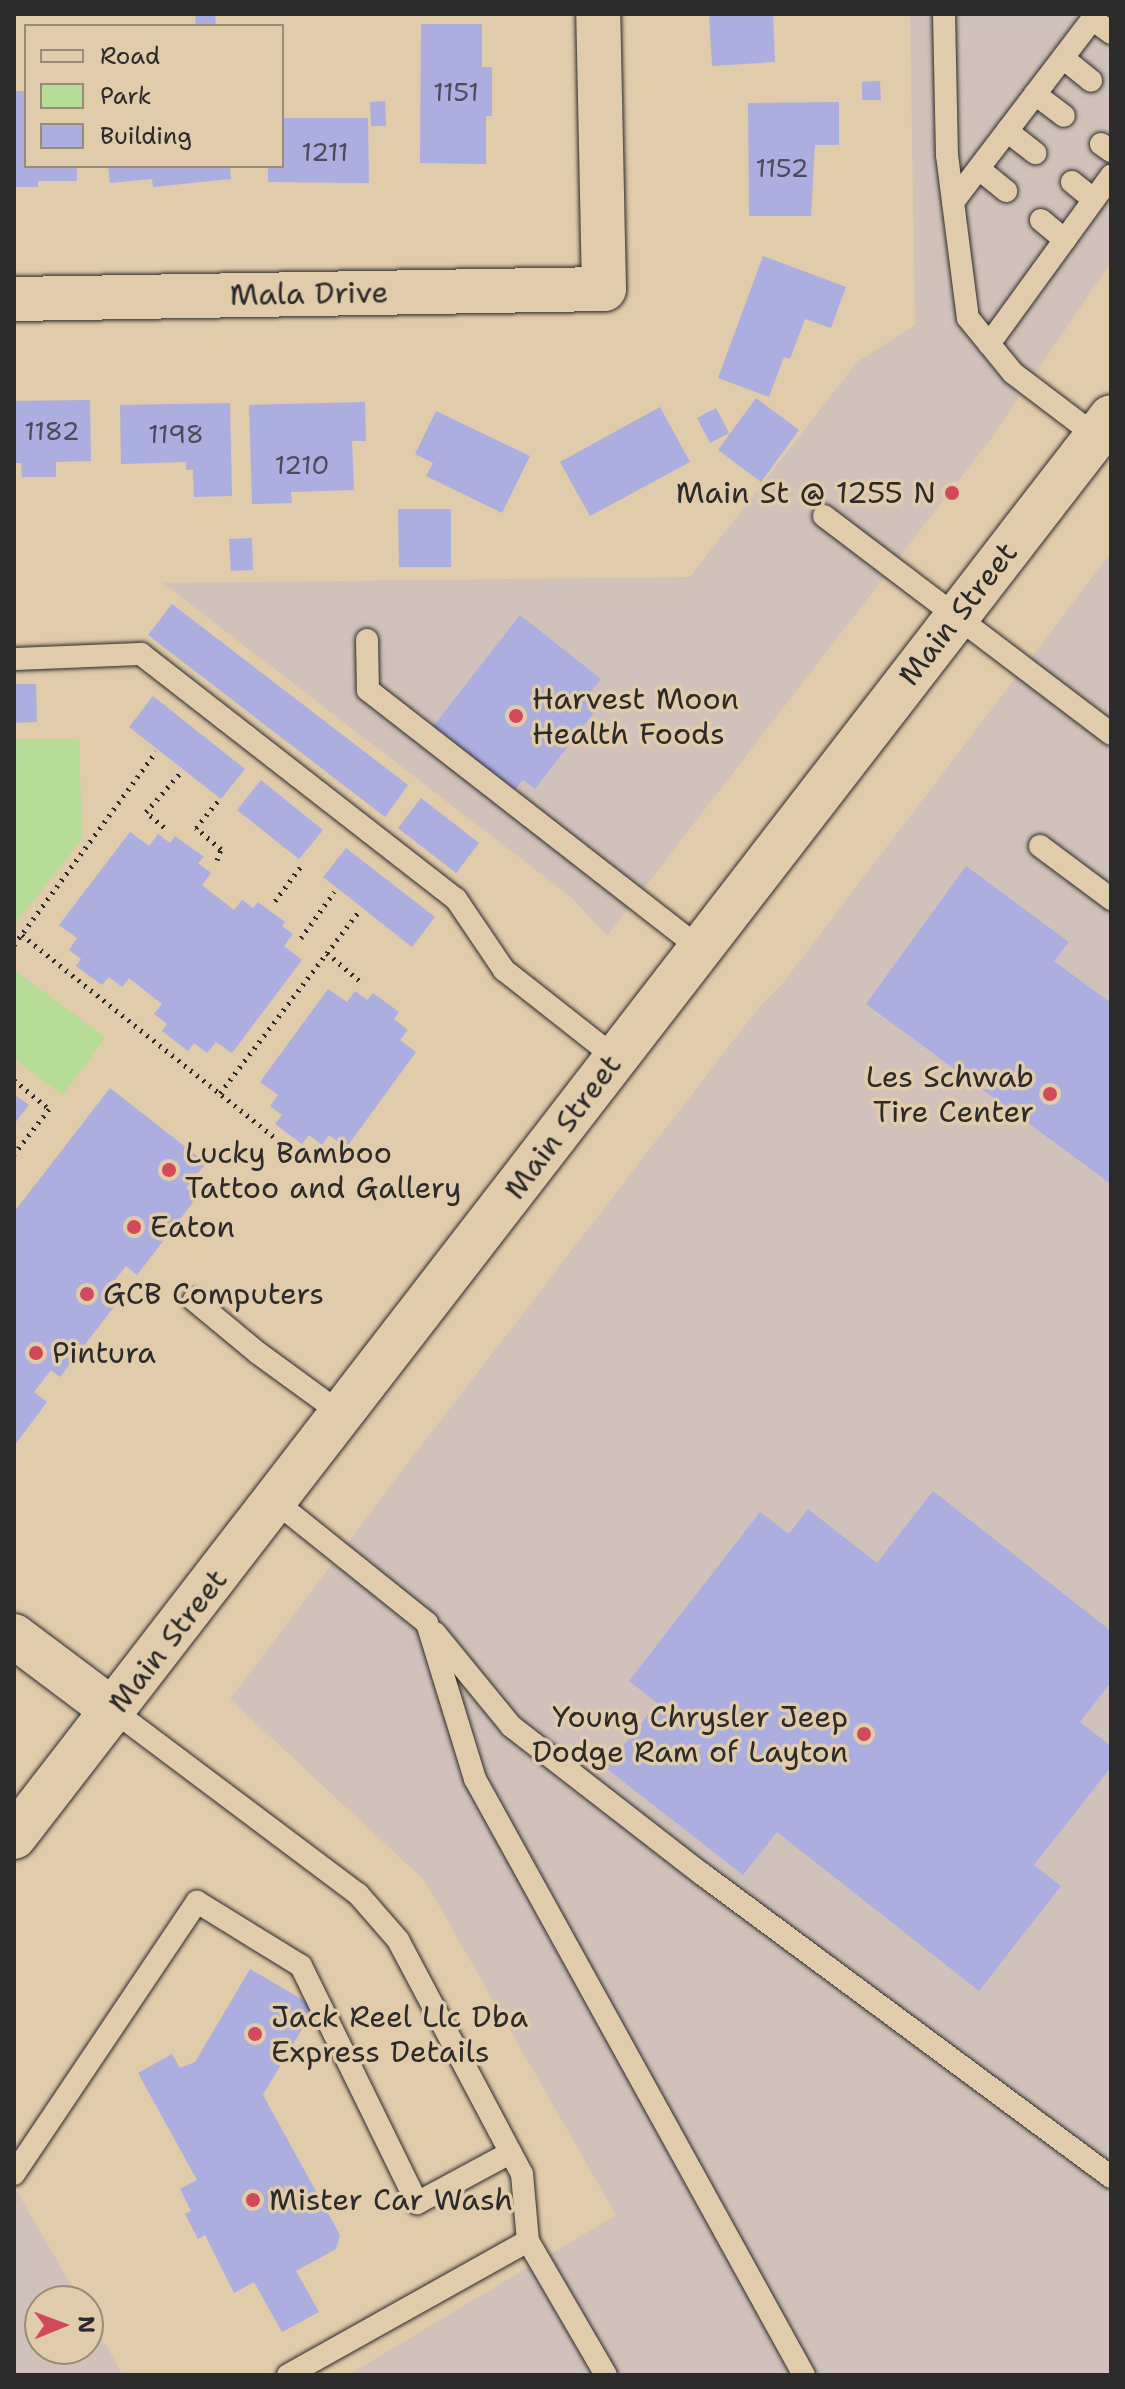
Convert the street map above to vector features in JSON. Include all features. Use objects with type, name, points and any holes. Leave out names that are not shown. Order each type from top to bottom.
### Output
[{"type":"main road","name":"Mala Drive","points":[[14,299],[604,289],[598,14]]},
{"type":"main road","name":"Main Street","points":[[14,1837],[276,1502],[1104,426]]},
{"type":"main road","points":[[14,1636],[114,1711]]},
{"type":"lane","points":[[944,14],[947,155],[968,318],[1013,373],[1104,426]]},
{"type":"lane","points":[[953,202],[1094,16],[1111,33]]},
{"type":"lane","points":[[1063,58],[1091,81]]},
{"type":"lane","points":[[1035,94],[1064,116]]},
{"type":"lane","points":[[1007,131],[1035,153]]},
{"type":"lane","points":[[979,169],[1006,191]]},
{"type":"lane","points":[[989,344],[1111,176]]},
{"type":"lane","points":[[1072,182],[1094,200]]},
{"type":"lane","points":[[1041,220],[1065,240]]},
{"type":"lane","points":[[824,516],[1111,734]]},
{"type":"lane","points":[[367,640],[368,690],[700,948]]},
{"type":"lane","points":[[14,659],[141,654],[456,899],[504,970],[616,1058]]},
{"type":"lane","points":[[1040,846],[1111,899]]},
{"type":"lane","points":[[194,1300],[258,1353],[343,1415]]},
{"type":"lane","points":[[276,1502],[427,1623],[511,1726],[702,1874],[1111,2177]]},
{"type":"lane","points":[[427,1623],[475,1779],[804,2375]]},
{"type":"lane","points":[[114,1711],[358,1894],[398,1940],[522,2174],[528,2241],[606,2375]]},
{"type":"lane","points":[[14,2174],[197,1902],[301,1966],[417,2203],[510,2153]]},
{"type":"lane","points":[[288,2375],[528,2241]]},
{"type":"path","points":[[14,945],[156,752]]},
{"type":"path","points":[[164,827],[146,812],[181,772]]},
{"type":"path","points":[[217,860],[221,849],[196,828],[218,801]]},
{"type":"path","points":[[275,901],[301,866]]},
{"type":"path","points":[[301,938],[334,892]]},
{"type":"path","points":[[220,1093],[359,911]]},
{"type":"path","points":[[22,935],[277,1139]]},
{"type":"path","points":[[327,953],[362,983]]},
{"type":"path","points":[[14,1080],[49,1109],[14,1154]]},
{"type":"shaded area","points":[[910,14],[1111,14],[1111,262],[990,440],[607,936],[572,898],[163,583],[690,577],[857,362],[915,325]]},
{"type":"shaded area","points":[[1111,553],[1111,2375],[348,2375],[616,2215],[425,1881],[230,1699],[414,1455],[760,1006],[782,984]]},
{"type":"shaded area","points":[[14,2186],[71,2285],[24,2285],[24,2365],[104,2365],[104,2342],[123,2375],[14,2375]]},
{"type":"green space","points":[[14,739],[79,739],[82,839],[14,925]]},
{"type":"green space","points":[[14,970],[105,1037],[63,1095],[14,1059]]},
{"type":"building","points":[[195,14],[215,14],[216,24],[196,24]]},
{"type":"building","points":[[709,14],[773,14],[775,62],[712,66]]},
{"type":"building","points":[[421,24],[482,24],[482,67],[492,67],[492,116],[486,116],[486,164],[420,163]]},
{"type":"building","points":[[880,81],[881,100],[862,100],[862,82]]},
{"type":"building","points":[[14,91],[24,91],[24,168],[77,168],[77,181],[38,181],[38,187],[14,187]]},
{"type":"building","points":[[385,101],[386,126],[371,126],[370,102]]},
{"type":"building","points":[[839,102],[839,145],[815,145],[811,216],[749,216],[748,103]]},
{"type":"building","points":[[284,118],[368,118],[369,183],[268,182],[268,168],[284,168]]},
{"type":"building","points":[[108,168],[230,168],[231,179],[153,187],[152,179],[110,183]]},
{"type":"building","points":[[763,256],[846,287],[831,328],[805,319],[790,359],[784,357],[769,397],[718,378]]},
{"type":"building","points":[[756,398],[799,430],[761,482],[718,450]]},
{"type":"building","points":[[90,400],[91,461],[56,462],[56,477],[22,477],[21,463],[14,463],[14,401]]},
{"type":"building","points":[[365,402],[366,441],[352,441],[354,490],[291,492],[292,503],[252,504],[249,405]]},
{"type":"building","points":[[230,403],[232,496],[194,497],[193,470],[186,470],[186,462],[121,464],[120,405]]},
{"type":"building","points":[[660,407],[690,462],[590,516],[560,462]]},
{"type":"building","points":[[716,408],[729,433],[710,443],[697,418]]},
{"type":"building","points":[[436,411],[530,456],[502,513],[426,476],[433,463],[415,454]]},
{"type":"building","points":[[398,509],[451,509],[451,567],[399,567]]},
{"type":"building","points":[[252,538],[253,570],[231,571],[229,539]]},
{"type":"building","points":[[172,604],[408,785],[385,817],[148,635]]},
{"type":"building","name":"Harvest Moon Health Foods","points":[[520,615],[601,679],[590,693],[601,703],[535,789],[523,780],[512,793],[431,729]]},
{"type":"building","points":[[14,684],[36,684],[37,722],[14,723]]},
{"type":"building","points":[[153,696],[245,769],[221,799],[129,727]]},
{"type":"building","points":[[261,780],[323,830],[299,859],[237,810]]},
{"type":"building","points":[[421,798],[479,843],[456,873],[398,828]]},
{"type":"building","points":[[130,832],[149,846],[158,834],[170,843],[175,836],[204,857],[198,863],[211,873],[202,885],[234,910],[242,900],[253,908],[258,902],[285,922],[282,926],[293,934],[284,946],[302,960],[232,1053],[216,1042],[207,1053],[194,1043],[188,1051],[162,1031],[167,1024],[154,1014],[162,1004],[129,978],[122,987],[109,977],[102,985],[76,966],[81,959],[69,950],[77,938],[59,925]]},
{"type":"building","points":[[346,848],[435,917],[412,947],[323,877]]},
{"type":"building","name":"Les Schwab Tire Center","points":[[966,866],[1069,942],[1054,961],[1111,1003],[1111,1184],[866,1004]]},
{"type":"building","points":[[328,989],[347,1002],[355,991],[367,1000],[373,993],[399,1012],[394,1019],[408,1030],[400,1040],[416,1052],[346,1148],[329,1135],[322,1145],[309,1135],[302,1144],[275,1124],[282,1115],[270,1106],[278,1095],[260,1082]]},
{"type":"building","points":[[110,1088],[206,1163],[186,1188],[197,1197],[137,1275],[126,1266],[111,1285],[123,1295],[60,1377],[51,1370],[34,1392],[47,1402],[14,1446],[14,1212]]},
{"type":"building","points":[[14,1094],[29,1105],[14,1124]]},
{"type":"building","name":"Young Chrysler Jeep Dodge Ram of Layton","points":[[933,1491],[1111,1631],[1111,1682],[1080,1722],[1111,1746],[1111,1767],[1034,1865],[1061,1886],[979,1991],[777,1832],[743,1875],[606,1768],[657,1703],[629,1681],[760,1512],[789,1534],[808,1509],[877,1563]]},
{"type":"building","name":"Mister Car Wash","points":[[250,1969],[315,2007],[263,2095],[340,2235],[336,2249],[296,2271],[319,2312],[282,2332],[254,2282],[234,2293],[205,2235],[198,2239],[185,2214],[191,2211],[180,2189],[197,2180],[138,2073],[172,2054],[180,2068],[195,2062]]},
{"type":"place","name":"Main St @ 1255 N","points":[[952,493]]},
{"type":"place","name":"Harvest Moon Health Foods","points":[[516,716]]},
{"type":"place","name":"Les Schwab Tire Center","points":[[1050,1094]]},
{"type":"place","name":"Lucky Bamboo Tattoo and Gallery","points":[[169,1170]]},
{"type":"place","name":"Eaton","points":[[134,1227]]},
{"type":"place","name":"GCB Computers","points":[[87,1294]]},
{"type":"place","name":"Pintura","points":[[36,1353]]},
{"type":"place","name":"Young Chrysler Jeep Dodge Ram of Layton","points":[[864,1734]]},
{"type":"place","name":"Jack Reel Llc Dba Express Details","points":[[255,2034]]},
{"type":"place","name":"Mister Car Wash","points":[[253,2200]]}]
